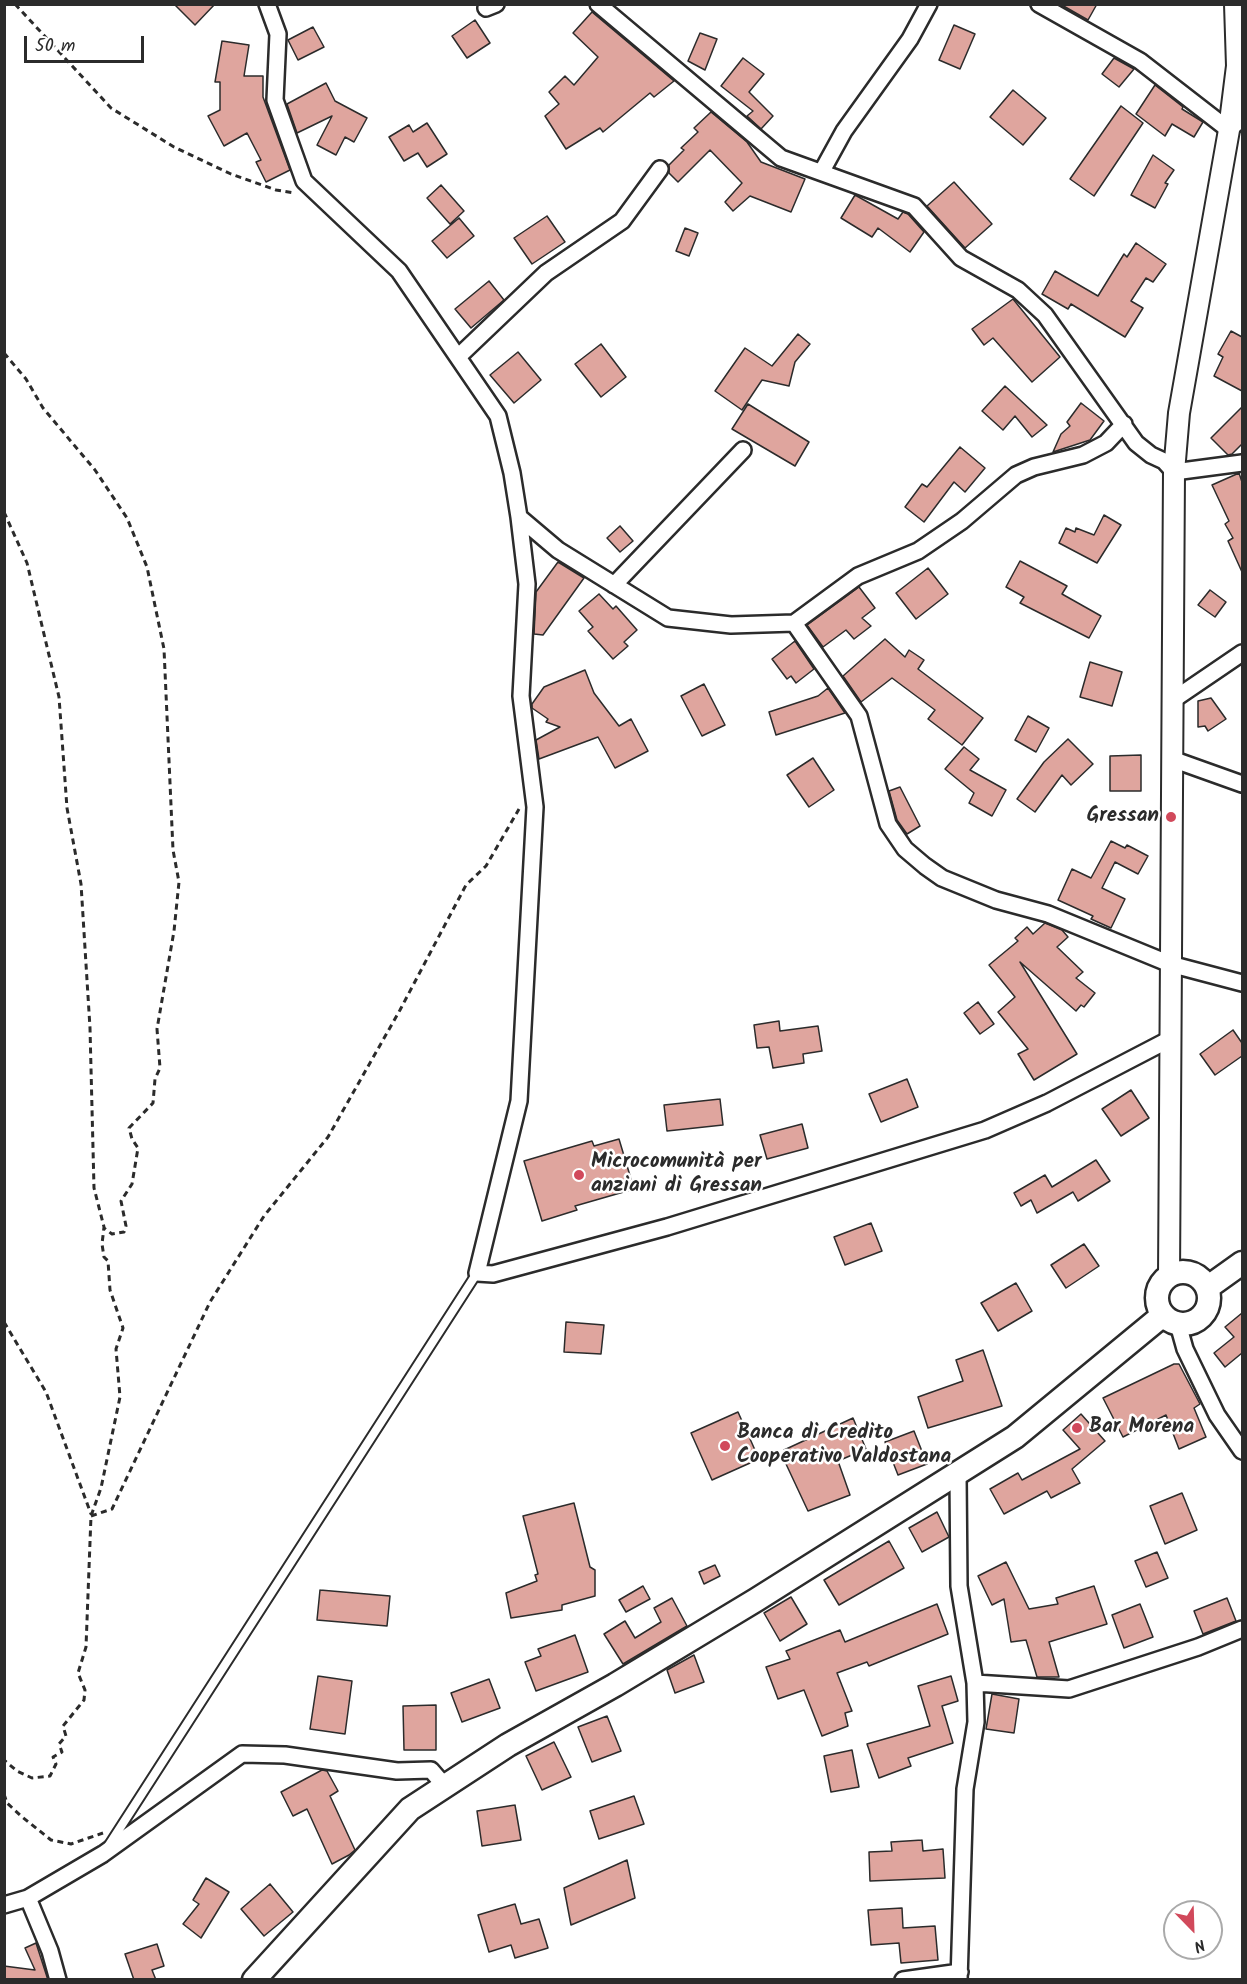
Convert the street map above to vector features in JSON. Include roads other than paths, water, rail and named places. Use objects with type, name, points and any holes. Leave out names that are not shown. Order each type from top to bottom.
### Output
[{"type":"main road","points":[[1207,1288],[1242,1263]]},
{"type":"main road","points":[[1183,1272],[1191,1273],[1201,1279],[1207,1288],[1209,1302],[1205,1312],[1191,1323],[1171,1319],[1158,1306],[1157,1293],[1169,1276],[1183,1272]]},
{"type":"main road","points":[[254,1980],[410,1809],[444,1785],[695,1637],[957,1475],[1015,1437],[1171,1319]]},
{"type":"street","points":[[267,4],[278,34],[275,100],[304,181],[399,271],[498,416],[512,473],[527,584],[521,696],[535,807],[519,1101],[477,1273],[492,1274],[667,1227],[985,1130],[1047,1103],[1172,1038]]},
{"type":"street","points":[[598,4],[781,158],[914,206],[961,258],[1018,290],[1045,315],[1136,443],[1151,455],[1164,461],[1173,472]]},
{"type":"street","points":[[822,171],[844,131],[910,39],[930,4]]},
{"type":"street","points":[[1039,4],[1140,61],[1236,124]]},
{"type":"street","points":[[1169,1276],[1172,1038],[1170,964],[1173,472],[1179,413],[1236,124],[1235,4]]},
{"type":"street","points":[[458,357],[546,273],[622,221],[660,169]]},
{"type":"street","points":[[519,518],[558,550],[668,618],[731,625],[794,623],[858,576],[918,551],[962,521],[1016,475],[1034,467],[1083,455],[1106,443],[1124,424]]},
{"type":"street","points":[[615,585],[743,450]]},
{"type":"street","points":[[1173,472],[1242,463]]},
{"type":"street","points":[[794,623],[859,716],[888,824],[905,849],[942,878],[996,900],[1048,914],[1170,964],[1242,983]]},
{"type":"street","points":[[1173,700],[1242,653]]},
{"type":"street","points":[[1172,759],[1242,784]]},
{"type":"street","points":[[1171,1319],[1217,1415],[1242,1451]]},
{"type":"street","points":[[903,1980],[960,1976],[965,1788],[976,1722],[975,1683],[959,1586],[957,1475]]},
{"type":"street","points":[[975,1683],[1069,1689],[1198,1647],[1242,1629]]},
{"type":"street","points":[[4,1905],[28,1898],[103,1854],[242,1754],[285,1755],[396,1770],[430,1770],[444,1785]]},
{"type":"street","points":[[28,1898],[50,1951],[58,1980]]},
{"type":"lane","points":[[103,1854],[477,1273]]},
{"type":"place","name":"Gressan","points":[[1171,817]]},
{"type":"place","name":"Microcomunità per anziani di Gressan","points":[[579,1175]]},
{"type":"place","name":"Bar Morena","points":[[1077,1428]]},
{"type":"place","name":"Banca di Credito Cooperativo Valdostana","points":[[725,1446]]}]
